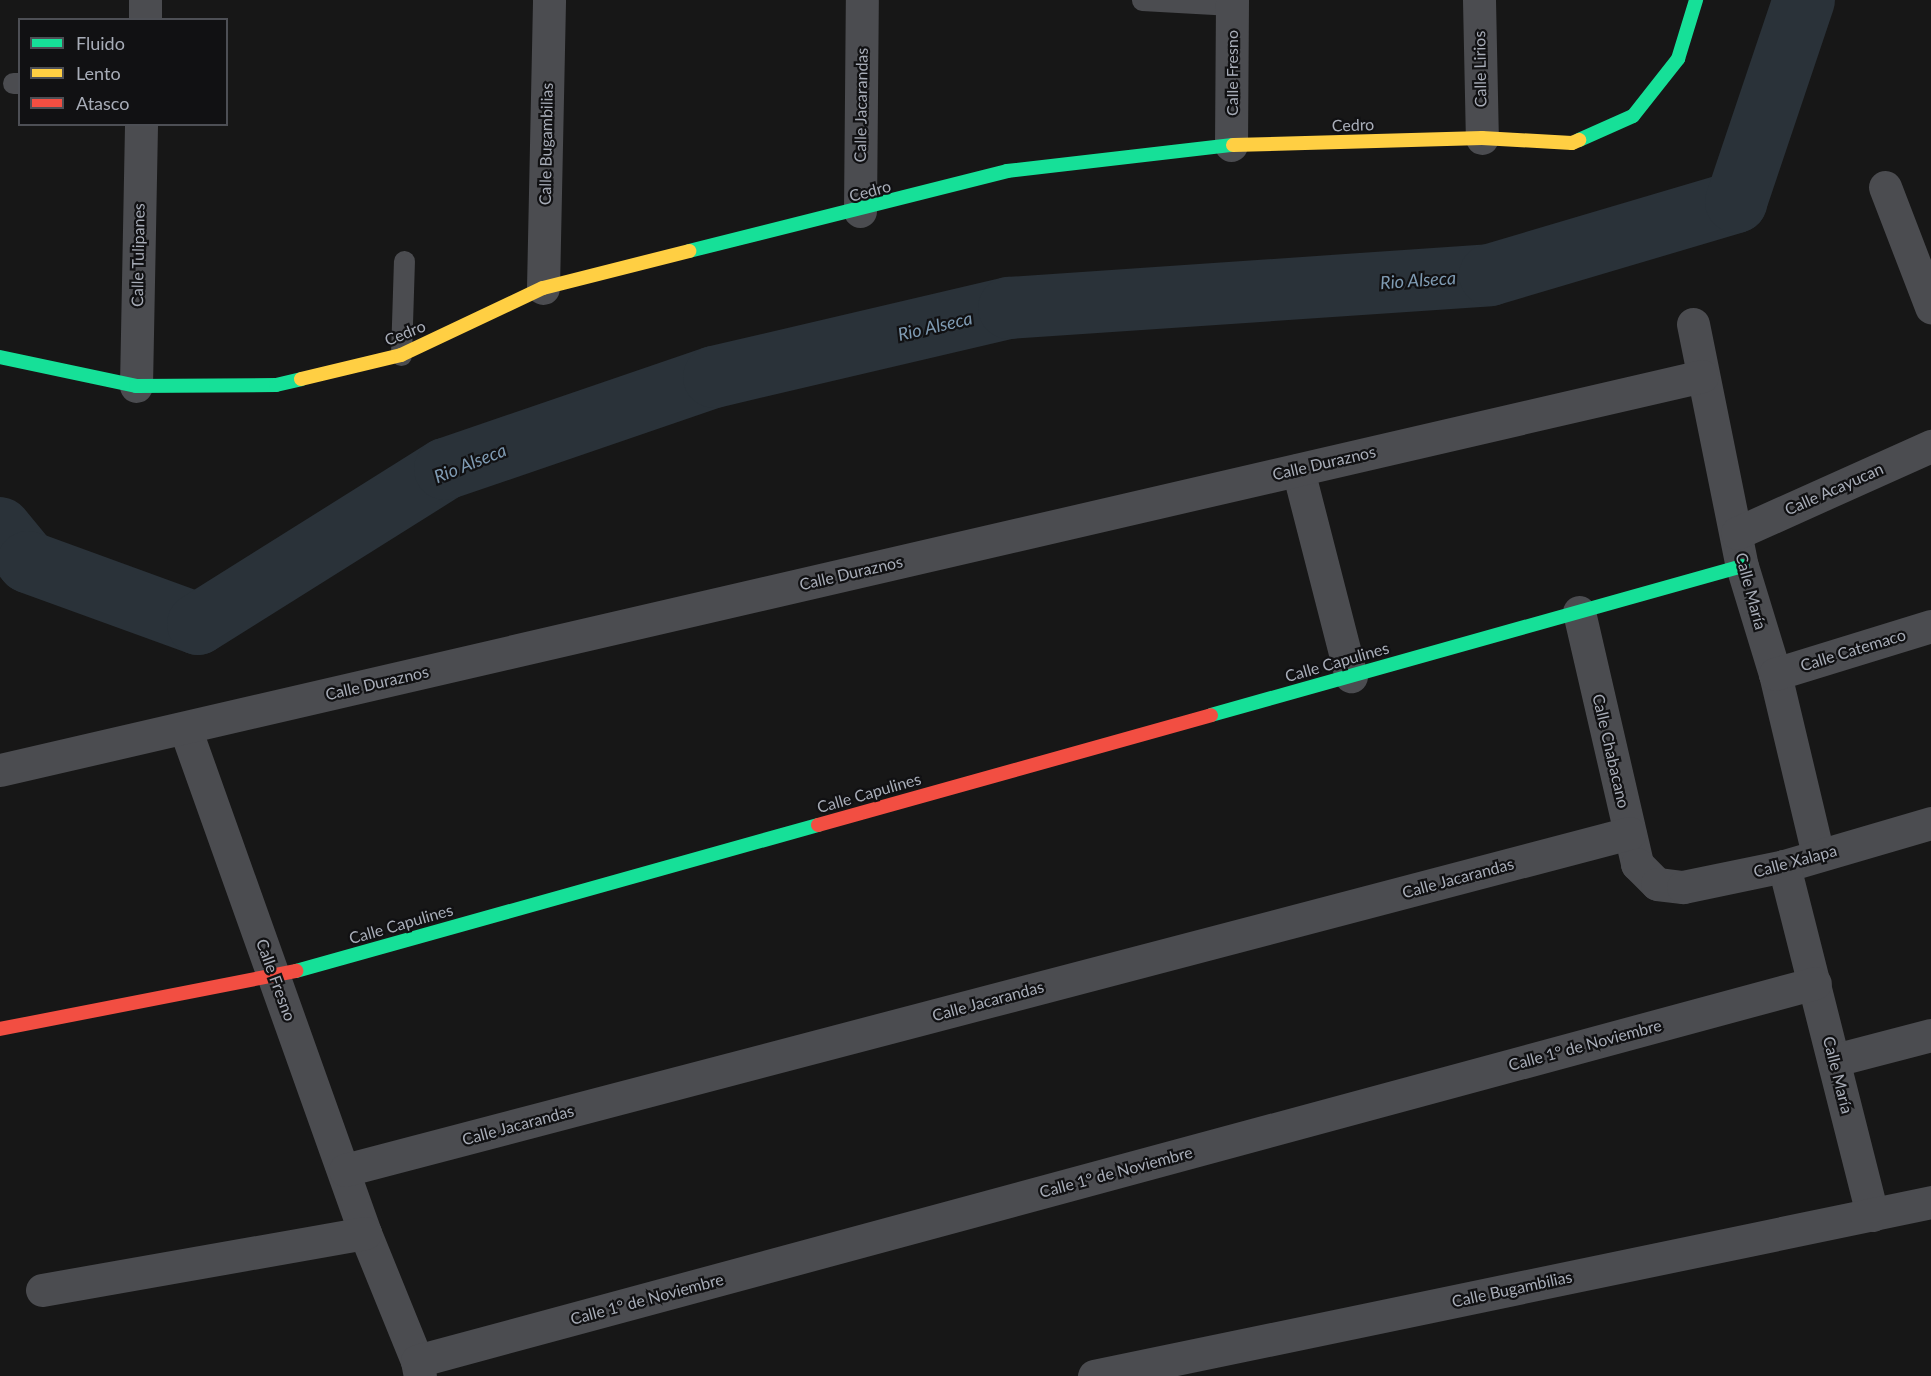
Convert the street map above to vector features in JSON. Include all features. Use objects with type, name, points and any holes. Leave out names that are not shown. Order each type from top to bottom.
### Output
[{"type":"street","points":[[144,18],[145,0]]},
{"type":"street","name":"Calle Bugambilias","points":[[543,288],[549,0]]},
{"type":"street","name":"Calle Jacarandas","points":[[860,211],[862,0]]},
{"type":"street","name":"Calle Lirios","points":[[1479,0],[1482,138]]},
{"type":"street","name":"Cedro","points":[[0,357],[136,386],[276,385],[401,355],[543,288],[860,211],[1007,171],[1231,145],[1482,138],[1572,143],[1633,116],[1678,59],[1696,0]]},
{"type":"street","name":"Calle Fresno","points":[[1231,145],[1232,2]]},
{"type":"street","name":"Calle Tulipanes","points":[[136,386],[141,126]]},
{"type":"street","points":[[1886,187],[1931,307]]},
{"type":"street","name":"Calle María","points":[[1694,324],[1702,376],[1737,533],[1742,566],[1775,674],[1818,855]]},
{"type":"street","name":"Calle Duraznos","points":[[0,771],[1702,376]]},
{"type":"street","name":"Calle Acayucan","points":[[1737,533],[1931,446]]},
{"type":"street","points":[[1298,470],[1351,676]]},
{"type":"street","name":"Calle Capulines","points":[[0,1029],[275,977],[1742,566]]},
{"type":"street","name":"Calle Chabacano","points":[[1579,612],[1637,864],[1657,884]]},
{"type":"street","name":"Calle Catemaco","points":[[1775,674],[1931,626]]},
{"type":"street","name":"Calle Fresno","points":[[185,728],[345,1170],[365,1233],[418,1368]]},
{"type":"street","name":"Calle Xalapa","points":[[1657,884],[1683,886],[1784,866],[1931,823]]},
{"type":"street","name":"Calle Jacarandas","points":[[345,1170],[1630,833]]},
{"type":"street","name":"Calle María","points":[[1784,866],[1835,1060],[1872,1215]]},
{"type":"street","name":"Calle 1° de Noviembre","points":[[418,1368],[1815,983]]},
{"type":"street","points":[[1835,1060],[1931,1035]]},
{"type":"street","name":"Calle Bugambilias","points":[[1094,1376],[1931,1203]]},
{"type":"street","points":[[42,1290],[365,1233]]},
{"type":"lane","points":[[1142,0],[1232,2]]},
{"type":"lane","points":[[401,355],[404,261]]},
{"type":"waterway","name":"Rio Alseca","points":[[0,528],[28,562],[198,624],[445,469],[714,377],[1009,308],[1490,275],[1736,202],[1804,0]]},
{"type":"traffic: fast","points":[[1579,140],[1633,116],[1678,59],[1696,0]]},
{"type":"traffic: fast","points":[[689,251],[1007,171],[1233,145]]},
{"type":"traffic: fast","points":[[0,357],[136,386],[276,385],[301,379]]},
{"type":"traffic: fast","points":[[1211,715],[1742,566]]},
{"type":"traffic: fast","points":[[296,971],[818,825]]},
{"type":"traffic: slow","points":[[1233,145],[1482,138],[1572,143],[1579,140]]},
{"type":"traffic: slow","points":[[301,379],[401,355],[543,288],[689,251]]},
{"type":"traffic: jam","points":[[818,825],[1211,715]]},
{"type":"traffic: jam","points":[[0,1029],[296,971]]}]
